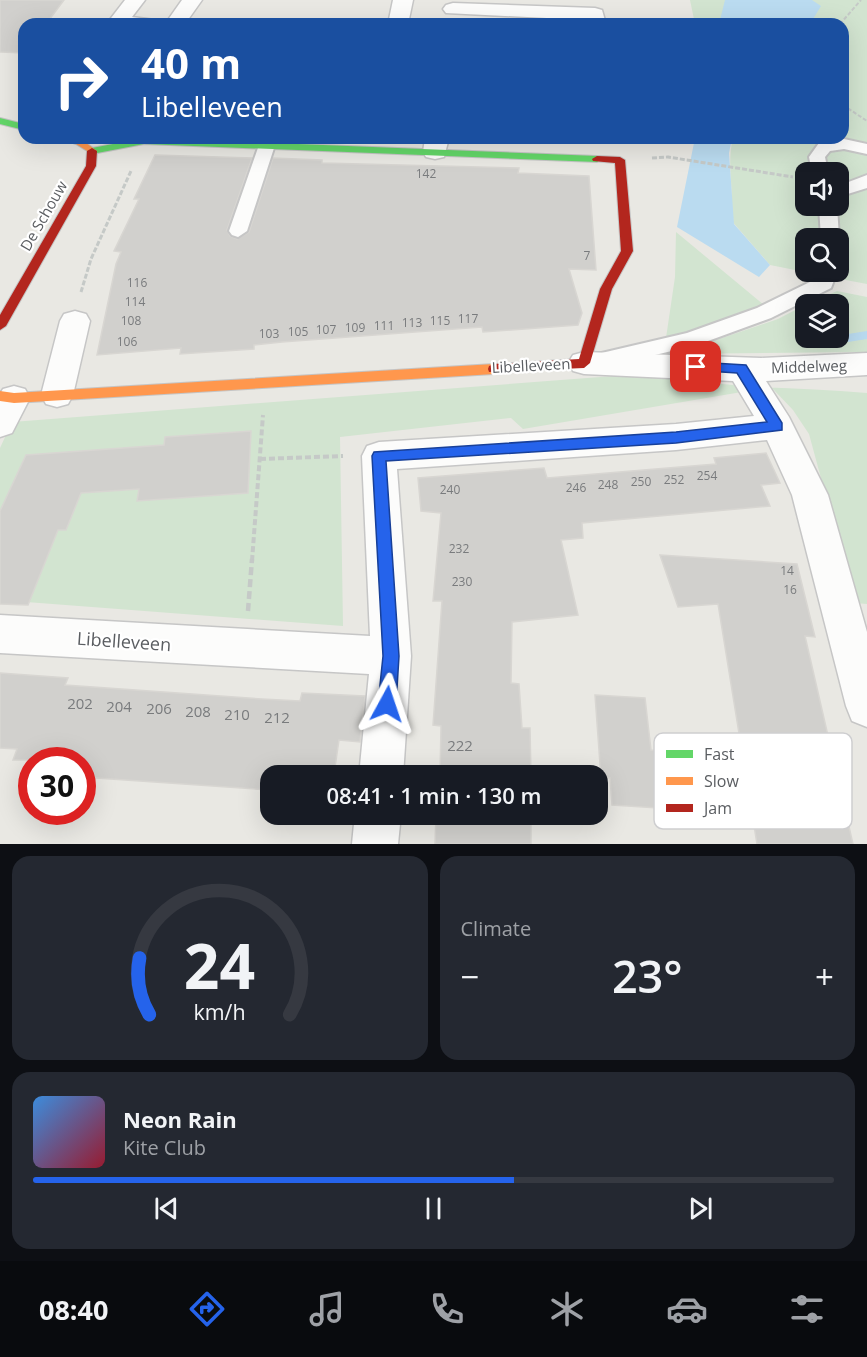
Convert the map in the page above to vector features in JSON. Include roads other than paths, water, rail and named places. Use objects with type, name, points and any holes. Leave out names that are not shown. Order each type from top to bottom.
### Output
[{"type":"street","points":[[121,18],[135,0]]},
{"type":"street","points":[[179,18],[192,0]]},
{"type":"street","points":[[399,18],[403,0]]},
{"type":"street","points":[[453,11],[595,14],[595,18]]},
{"type":"street","points":[[0,121],[18,126]]},
{"type":"street","points":[[82,144],[92,151]]},
{"type":"street","name":"Libelleveen","points":[[92,151],[123,144]]},
{"type":"street","name":"Libelleveen","points":[[5,406],[57,395],[584,363],[606,289],[627,251],[620,160],[436,145],[247,144]]},
{"type":"street","name":"De Schouw","points":[[4,312],[91,166],[92,151]]},
{"type":"street","points":[[57,395],[75,321]]},
{"type":"street","name":"Middelweg","points":[[584,363],[741,368],[843,367],[867,364]]},
{"type":"street","points":[[741,368],[777,426],[810,495],[867,706]]},
{"type":"street","points":[[382,765],[391,656],[379,456],[676,437],[777,426]]},
{"type":"street","name":"Libelleveen","points":[[0,634],[245,650],[391,656]]},
{"type":"street","points":[[375,844],[377,825]]},
{"type":"lane","points":[[819,162],[818,157],[825,147],[844,144],[867,149]]},
{"type":"lane","points":[[238,231],[267,145]]},
{"type":"lane","points":[[849,189],[867,180]]},
{"type":"lane","points":[[584,363],[701,336],[764,313],[824,282]]},
{"type":"water","points":[[725,0],[812,0],[821,6],[814,18],[720,18]]},
{"type":"water","points":[[694,144],[731,144],[729,153],[734,224],[770,265],[759,277],[677,227]]},
{"type":"waterway","points":[[849,338],[867,335]]}]
